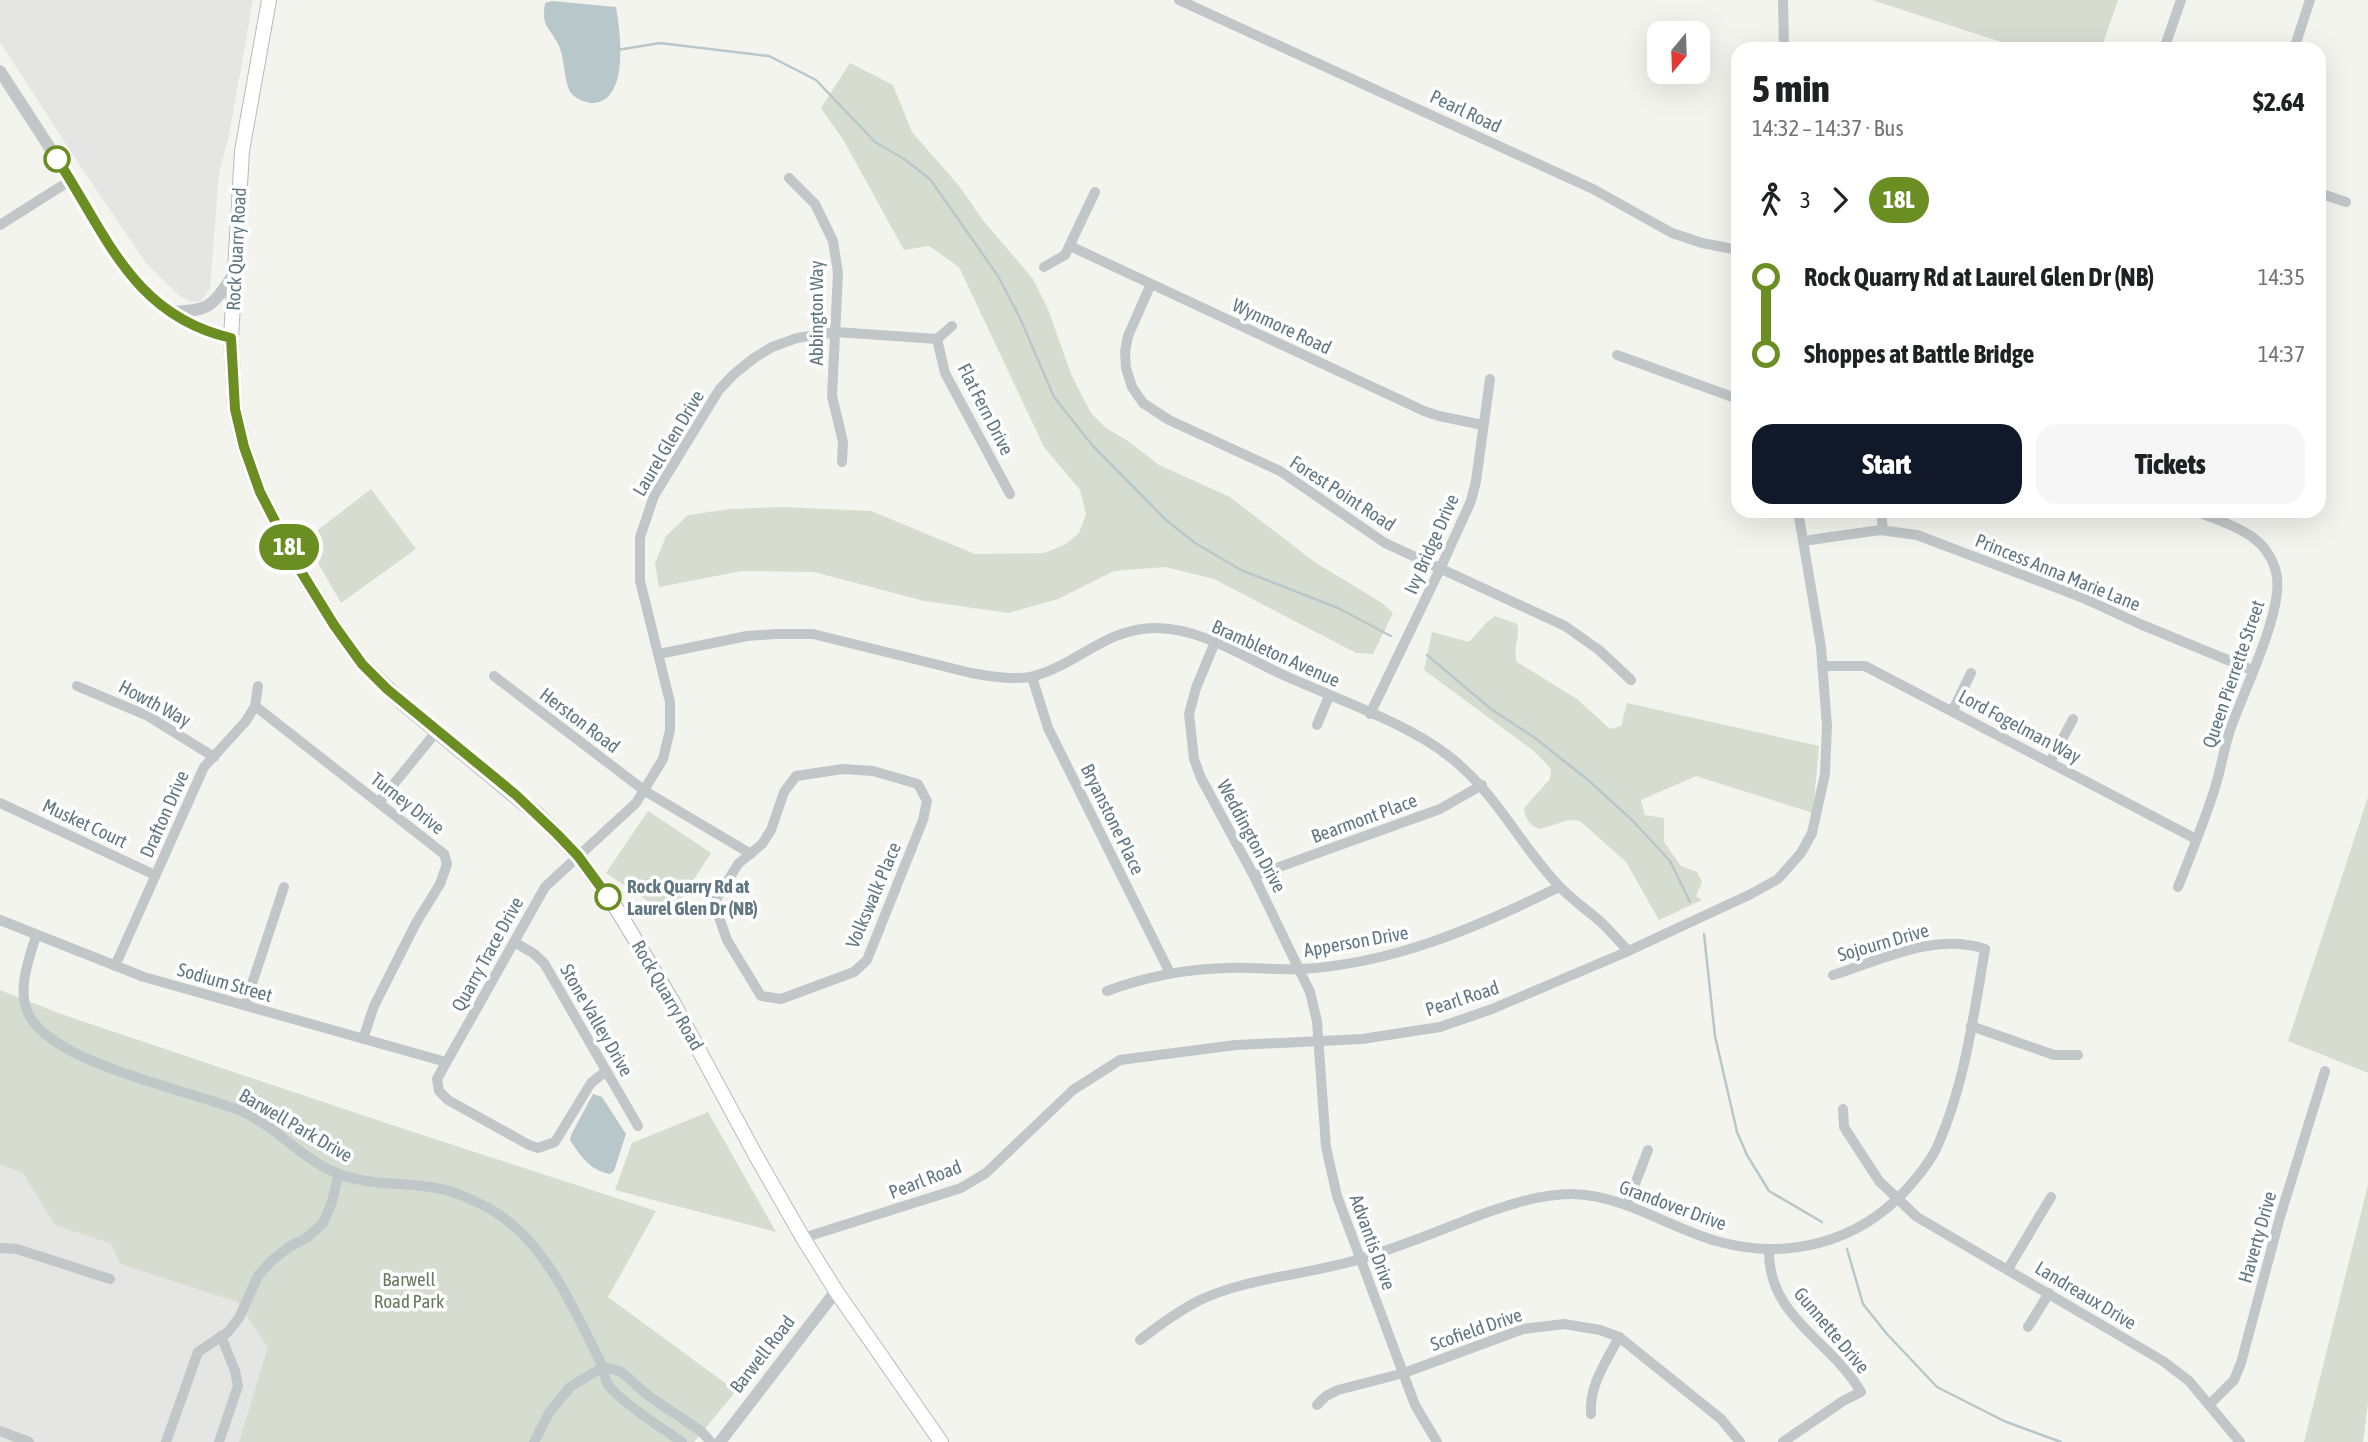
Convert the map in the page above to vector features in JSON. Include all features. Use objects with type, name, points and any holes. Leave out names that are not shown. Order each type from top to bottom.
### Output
[{"type":"main road","name":"Rock Quarry Road","points":[[269,0],[242,151],[231,338],[232,390],[244,447],[260,492],[300,570],[362,664],[387,689],[516,795],[578,856],[618,911],[674,1004],[803,1238],[836,1291],[941,1442]]},
{"type":"street","name":"Pearl Road","points":[[1179,0],[1592,188],[1672,233],[1731,249]]},
{"type":"street","points":[[1783,0],[1784,42]]},
{"type":"street","points":[[2166,42],[2181,0]]},
{"type":"street","points":[[2296,42],[2310,0]]},
{"type":"street","points":[[0,71],[138,286],[171,312],[198,328],[231,338]]},
{"type":"street","name":"Abbington Way","points":[[789,178],[815,204],[833,241],[838,273],[832,396],[843,442],[842,462]]},
{"type":"street","points":[[0,225],[71,180]]},
{"type":"street","points":[[1044,267],[1065,254],[1095,192]]},
{"type":"street","points":[[2326,195],[2346,202]]},
{"type":"street","name":"Wynmore Road","points":[[1070,246],[1424,411],[1483,425]]},
{"type":"street","points":[[171,312],[192,312],[206,308],[215,302],[234,274]]},
{"type":"street","name":"Forest Point Road","points":[[1151,284],[1128,336],[1125,352],[1126,368],[1132,387],[1143,403],[1169,420],[1279,471],[1385,543],[1565,626],[1599,650],[1631,680]]},
{"type":"street","points":[[937,339],[952,326]]},
{"type":"street","name":"Laurel Glen Drive","points":[[578,856],[636,803],[663,759],[670,730],[670,702],[640,581],[640,537],[654,496],[719,390],[734,374],[772,347],[797,338],[836,332],[937,339]]},
{"type":"street","name":"Flat Fern Drive","points":[[937,339],[945,373],[1010,494]]},
{"type":"street","points":[[1617,355],[1731,397]]},
{"type":"street","name":"Ivy Bridge Drive","points":[[1370,714],[1471,500],[1490,379]]},
{"type":"street","name":"Pearl Road","points":[[803,1238],[961,1188],[986,1173],[1073,1090],[1121,1060],[1236,1045],[1362,1039],[1440,1027],[1492,1009],[1628,951],[1731,904],[1778,879],[1801,853],[1812,834],[1825,774],[1827,726],[1822,666],[1799,518]]},
{"type":"street","points":[[1882,518],[1883,530]]},
{"type":"street","name":"Queen Pierrette Street","points":[[2178,887],[2212,798],[2231,727],[2277,604],[2279,590],[2277,573],[2266,550],[2252,536],[2211,518]]},
{"type":"street","name":"Princess Anna Marie Lane","points":[[1803,541],[1883,530],[1917,535],[2081,597],[2252,670]]},
{"type":"street","name":"Brambleton Avenue","points":[[659,654],[747,636],[813,635],[971,673],[996,677],[1032,677],[1081,654],[1105,639],[1156,628],[1185,632],[1214,642],[1370,714],[1428,742],[1449,757],[1482,785],[1559,887],[1604,925],[1628,951]]},
{"type":"street","name":"Weddington Drive","points":[[1214,642],[1189,714],[1194,759],[1201,778],[1300,969],[1316,1012],[1319,1043]]},
{"type":"street","name":"Lord Fogelman Way","points":[[1822,666],[1865,666],[2196,839]]},
{"type":"street","points":[[1953,710],[1971,673]]},
{"type":"street","name":"Herston Road","points":[[494,676],[645,790],[751,854]]},
{"type":"street","name":"Bryanstone Place","points":[[1032,677],[1048,728],[1170,973]]},
{"type":"street","name":"Howth Way","points":[[77,685],[148,716],[214,757]]},
{"type":"street","name":"Drafton Drive","points":[[115,966],[204,767],[246,721],[255,706],[258,686]]},
{"type":"street","points":[[1317,724],[1329,696]]},
{"type":"street","name":"Turney Drive","points":[[255,706],[438,848],[447,864],[440,884],[416,923],[374,1006],[363,1039]]},
{"type":"street","points":[[2050,762],[2073,719]]},
{"type":"street","points":[[379,802],[437,731]]},
{"type":"street","name":"Volkswalk Place","points":[[843,769],[873,771],[918,783],[927,801],[923,820],[867,960],[854,972],[781,999],[761,996],[727,940],[714,903],[738,864],[751,854],[771,830],[784,792],[796,776],[843,769]]},
{"type":"street","name":"Bearmont Place","points":[[1254,876],[1440,809],[1482,785]]},
{"type":"street","name":"Musket Court","points":[[0,803],[155,875]]},
{"type":"street","name":"Quarry Trace Drive","points":[[578,856],[545,887],[437,1079],[439,1091],[448,1100],[538,1148],[555,1142],[591,1083],[606,1071]]},
{"type":"street","points":[[245,1005],[284,887]]},
{"type":"street","name":"Apperson Drive","points":[[1107,991],[1134,981],[1170,973],[1225,968],[1300,969],[1352,963],[1423,946],[1497,918],[1559,887]]},
{"type":"street","name":"Sodium Street","points":[[0,920],[115,966],[446,1062]]},
{"type":"street","name":"Barwell Park Drive","points":[[36,936],[24,991],[28,1013],[43,1032],[59,1045],[107,1067],[245,1113],[305,1155],[339,1174],[391,1185],[427,1186],[459,1194],[489,1207],[527,1239],[552,1272],[603,1367],[607,1385],[682,1442]]},
{"type":"street","name":"Stone Valley Drive","points":[[514,942],[544,963],[638,1126]]},
{"type":"street","name":"Sojourn Drive","points":[[1833,975],[1929,945],[1954,942],[1985,949]]},
{"type":"street","name":"Grandover Drive","points":[[1140,1340],[1168,1318],[1222,1292],[1359,1259],[1514,1203],[1545,1196],[1598,1196],[1627,1205],[1698,1235],[1747,1248],[1793,1249],[1823,1243],[1847,1234],[1875,1217],[1897,1199],[1920,1175],[1936,1149],[1954,1097],[1985,949]]},
{"type":"street","points":[[1971,1026],[2054,1055],[2078,1055]]},
{"type":"street","name":"Advantis Drive","points":[[1319,1043],[1326,1147],[1331,1174],[1359,1259],[1415,1405],[1437,1442]]},
{"type":"street","name":"Haverty Drive","points":[[2210,1404],[2234,1380],[2241,1363],[2280,1217],[2325,1071]]},
{"type":"street","name":"Landreaux Drive","points":[[1843,1109],[1844,1127],[1880,1181],[1917,1217],[2163,1361],[2189,1381],[2240,1442]]},
{"type":"street","points":[[1627,1205],[1648,1150]]},
{"type":"street","points":[[166,1442],[198,1352],[228,1332],[239,1318],[258,1276],[271,1261],[308,1237],[323,1223],[339,1174]]},
{"type":"street","points":[[2008,1269],[2051,1198]]},
{"type":"street","points":[[0,1248],[17,1249],[110,1279]]},
{"type":"street","name":"Gunnette Drive","points":[[1769,1250],[1771,1279],[1779,1296],[1797,1321],[1853,1379],[1861,1392],[1843,1401],[1783,1442]]},
{"type":"street","name":"Barwell Road","points":[[720,1442],[836,1291]]},
{"type":"street","points":[[2028,1327],[2049,1293]]},
{"type":"street","name":"Scofield Drive","points":[[1317,1405],[1338,1390],[1404,1373],[1522,1329],[1545,1325],[1584,1326],[1619,1337],[1721,1419],[1740,1442]]},
{"type":"street","points":[[219,1442],[238,1386],[221,1336]]},
{"type":"street","points":[[1591,1414],[1590,1400],[1594,1387],[1619,1337]]},
{"type":"street","points":[[534,1442],[549,1413],[570,1387],[603,1367],[620,1371],[650,1397],[701,1431],[711,1442]]},
{"type":"street","points":[[0,1431],[24,1441]]},
{"type":"shaded area","points":[[0,0],[253,0],[229,135],[219,173],[210,289],[201,301],[191,302],[181,297],[146,263],[75,158],[0,42]]},
{"type":"shaded area","points":[[552,1],[616,7],[620,62],[614,89],[606,98],[589,103],[571,93],[561,51],[544,18],[545,3]]},
{"type":"shaded area","points":[[593,1094],[602,1097],[626,1134],[614,1171],[610,1174],[592,1166],[570,1140]]},
{"type":"shaded area","points":[[0,1165],[22,1172],[55,1225],[111,1244],[120,1264],[237,1302],[269,1347],[239,1442],[0,1442]]},
{"type":"green space","points":[[1872,0],[2118,0],[2103,42],[2001,42]]},
{"type":"green space","points":[[850,63],[893,85],[912,132],[960,187],[982,219],[1033,279],[1048,309],[1071,374],[1091,413],[1106,428],[1159,465],[1230,497],[1313,561],[1382,603],[1393,613],[1373,654],[1356,653],[1214,579],[1165,567],[1114,571],[1058,599],[1008,613],[924,601],[814,572],[742,571],[659,587],[655,564],[666,536],[688,515],[730,509],[783,507],[871,511],[975,554],[1044,553],[1066,544],[1079,533],[1086,514],[1080,490],[1044,447],[959,267],[929,246],[904,250],[844,141],[821,108]]},
{"type":"green space","points":[[371,489],[416,549],[341,603],[305,540]]},
{"type":"green space","points":[[1495,616],[1517,624],[1517,662],[1577,699],[1610,729],[1621,726],[1627,703],[1819,746],[1813,813],[1696,776],[1641,800],[1645,815],[1664,818],[1664,842],[1681,866],[1697,872],[1702,882],[1696,896],[1702,900],[1659,920],[1626,862],[1580,821],[1569,820],[1540,829],[1531,824],[1524,808],[1550,779],[1551,769],[1535,752],[1424,670],[1432,632],[1469,642]]},
{"type":"green space","points":[[2368,797],[2368,1073],[2288,1041]]},
{"type":"green space","points":[[648,811],[711,853],[670,916],[606,873]]},
{"type":"green space","name":"Barwell Road Park","points":[[0,990],[61,1014],[656,1211],[608,1297],[736,1391],[694,1442],[239,1442],[268,1347],[237,1302],[120,1264],[111,1244],[55,1225],[22,1172],[0,1165]]},
{"type":"green space","points":[[708,1112],[776,1232],[615,1190],[632,1143]]},
{"type":"green space","points":[[2368,1185],[2368,1403],[2363,1442],[2304,1442]]},
{"type":"waterway","points":[[617,50],[660,43],[769,56],[816,80],[875,142],[930,179],[998,276],[1020,318],[1054,397],[1092,445],[1166,520],[1195,543],[1241,570],[1338,608],[1391,636]]},
{"type":"waterway","points":[[1427,655],[1491,709],[1535,738],[1588,780],[1632,820],[1670,861],[1690,902]]},
{"type":"waterway","points":[[1704,934],[1715,1036],[1737,1132],[1747,1155],[1769,1191],[1822,1222]]},
{"type":"waterway","points":[[1847,1249],[1863,1304],[1937,1387],[2004,1421],[2061,1442]]},
{"type":"bus line","name":"18L","points":[[57,159],[107,243],[138,286],[157,303],[198,328],[231,338],[235,409],[244,447],[260,492],[300,570],[362,664],[403,703],[538,815],[578,856],[608,897]]},
{"type":"place","name":"Rock Quarry Rd at Laurel Glen Dr (NB)","points":[[608,897]]}]
